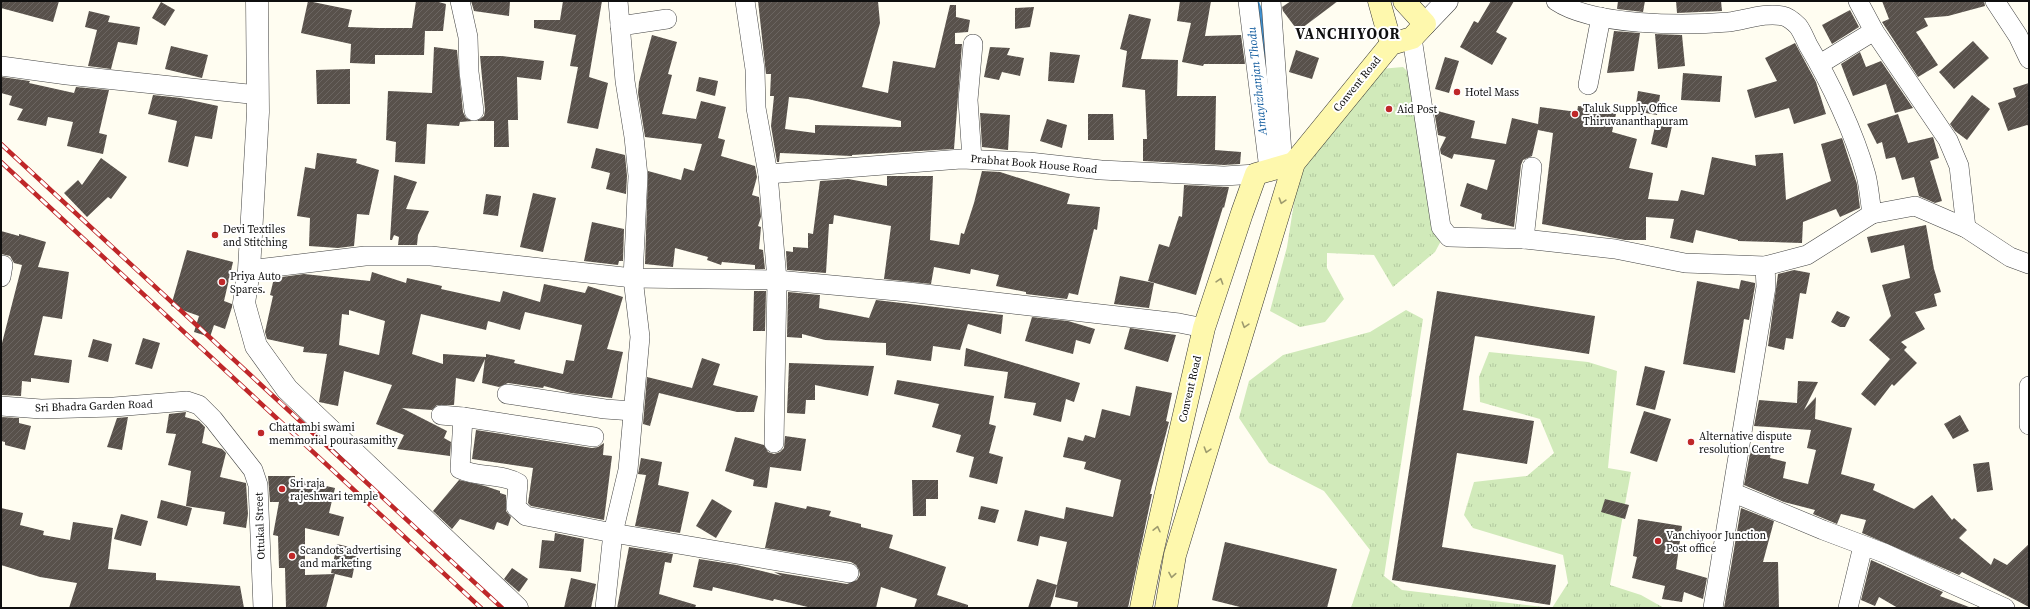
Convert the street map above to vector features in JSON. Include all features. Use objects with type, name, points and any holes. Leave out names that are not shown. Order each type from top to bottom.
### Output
[{"type":"main road","points":[[1379,1],[1391,44],[1418,31],[1404,1]]},
{"type":"main road","name":"Convent Road","points":[[1141,608],[1151,554],[1204,328],[1242,213],[1276,168],[1391,44]]},
{"type":"main road","points":[[1166,608],[1175,555],[1276,168]]},
{"type":"street","points":[[257,1],[258,96],[249,270],[244,303],[256,346],[287,389],[517,608]]},
{"type":"street","points":[[460,1],[468,37],[469,72],[474,111]]},
{"type":"street","points":[[605,608],[613,533],[628,470],[640,337],[633,278],[638,176],[634,137],[625,81],[618,1]]},
{"type":"street","points":[[745,1],[755,69],[756,108],[768,174],[777,280],[774,443]]},
{"type":"street","points":[[1248,1],[1276,168]]},
{"type":"street","points":[[1271,1],[1276,168]]},
{"type":"street","points":[[1447,1],[1418,31],[1441,227],[1448,237],[1524,239],[1615,249],[1685,264],[1765,266],[1807,254],[1872,214],[1915,206],[1966,228],[2010,256],[2029,264]]},
{"type":"street","points":[[1556,1],[1583,13],[1616,21],[1690,24],[1729,22],[1770,15],[1783,16],[1798,27],[1820,64],[1849,130],[1866,175],[1872,214]]},
{"type":"street","points":[[1858,1],[1874,31],[1948,140],[1959,166],[1966,228]]},
{"type":"street","points":[[1995,1],[2018,36],[2029,59]]},
{"type":"street","points":[[1588,85],[1601,17]]},
{"type":"street","points":[[620,26],[667,19]]},
{"type":"street","points":[[1820,64],[1874,31]]},
{"type":"street","points":[[972,159],[968,100],[973,44]]},
{"type":"street","points":[[1,66],[74,76],[258,96]]},
{"type":"street","name":"Prabhat Book House Road","points":[[768,174],[870,165],[972,159],[1029,162],[1101,170],[1224,176],[1276,168]]},
{"type":"street","points":[[1524,239],[1532,167]]},
{"type":"street","points":[[249,270],[365,256],[431,256],[633,278],[777,280],[908,292],[1179,323],[1204,328]]},
{"type":"street","points":[[1713,608],[1734,493],[1751,374],[1766,287],[1765,266]]},
{"type":"street","points":[[2029,386],[2029,425]]},
{"type":"street","points":[[507,394],[605,409],[633,411]]},
{"type":"street","name":"Sri Bhadra Garden Road","points":[[1,406],[41,409],[107,408],[187,401]]},
{"type":"street","name":"Ottukal Street","points":[[187,401],[199,405],[213,419],[253,470],[258,485],[260,506],[263,608]]},
{"type":"street","points":[[441,415],[594,437]]},
{"type":"street","points":[[463,417],[460,469],[469,474],[512,480],[518,483],[516,507],[526,516],[613,533],[849,573]]},
{"type":"street","points":[[1734,493],[1863,546],[1884,553],[1995,606]]},
{"type":"street","points":[[1848,608],[1863,546]]},
{"type":"green space","points":[[1403,67],[1412,76],[1448,228],[1435,252],[1393,287],[1374,255],[1327,253],[1327,268],[1344,299],[1325,322],[1300,327],[1270,311],[1287,247],[1299,171],[1380,69]]},
{"type":"green space","points":[[1406,310],[1423,319],[1384,576],[1402,590],[1552,608],[1351,608],[1370,550],[1324,491],[1269,463],[1239,418],[1249,381],[1283,355],[1370,332]]},
{"type":"green space","points":[[1489,352],[1588,362],[1617,371],[1608,468],[1631,472],[1610,585],[1641,595],[1664,608],[1552,608],[1568,583],[1563,555],[1473,528],[1464,515],[1474,482],[1527,476],[1554,453],[1540,419],[1480,402],[1479,377]]},
{"type":"building","points":[[1,1],[59,1],[53,22],[1,8]]},
{"type":"building","points":[[308,1],[352,10],[348,27],[412,28],[416,1],[435,1],[446,4],[443,31],[425,31],[424,55],[375,55],[375,64],[350,63],[351,44],[301,33]]},
{"type":"building","points":[[471,1],[510,1],[509,16],[474,11]]},
{"type":"building","points":[[563,1],[602,1],[589,77],[608,83],[598,129],[567,123],[578,67],[570,66],[576,35],[534,28],[534,20],[560,20]]},
{"type":"building","points":[[758,1],[878,1],[880,23],[862,87],[888,93],[893,61],[935,68],[950,5],[956,5],[956,17],[970,20],[968,32],[955,33],[955,44],[962,44],[954,149],[852,156],[780,153],[779,162],[777,162],[771,126],[774,96],[770,96],[771,74],[766,74]],"holes":[[[789,97],[808,99],[901,121],[901,127],[815,125],[815,133],[785,129]]]},
{"type":"building","points":[[1180,1],[1211,1],[1205,36],[1241,35],[1245,64],[1204,64],[1203,66],[1182,62],[1191,23],[1177,21]]},
{"type":"building","points":[[1291,1],[1338,1],[1298,31],[1283,11],[1282,7]]},
{"type":"building","points":[[1491,1],[1514,1],[1496,32],[1507,38],[1492,65],[1460,47],[1474,21],[1478,23]]},
{"type":"building","points":[[1618,1],[1645,1],[1643,12],[1617,9]]},
{"type":"building","points":[[1676,1],[1721,1],[1722,11],[1677,13]]},
{"type":"building","points":[[1882,1],[1984,1],[1985,6],[1948,16],[1924,18],[1928,26],[1916,32],[1938,65],[1918,77],[1882,22],[1889,19]]},
{"type":"building","points":[[161,2],[175,10],[165,26],[152,18]]},
{"type":"building","points":[[1034,7],[1030,27],[1015,29],[1015,8]]},
{"type":"building","points":[[1850,10],[1859,27],[1832,44],[1822,25]]},
{"type":"building","points":[[89,11],[110,16],[108,22],[140,27],[137,45],[118,42],[111,69],[88,66],[97,30],[85,27]]},
{"type":"building","points":[[1129,14],[1151,19],[1141,59],[1178,60],[1177,96],[1216,96],[1215,150],[1241,152],[1240,164],[1224,165],[1143,161],[1143,139],[1147,139],[1145,90],[1122,87],[1127,51],[1120,49]]},
{"type":"building","points":[[1614,31],[1640,33],[1634,71],[1607,73]]},
{"type":"building","points":[[1655,34],[1682,35],[1685,66],[1658,69]]},
{"type":"building","points":[[652,35],[677,42],[668,74],[672,75],[662,114],[696,119],[701,101],[726,107],[718,138],[725,140],[721,156],[755,166],[757,177],[752,195],[759,197],[761,217],[758,226],[761,227],[759,249],[763,250],[765,269],[755,269],[755,265],[722,262],[721,265],[707,260],[708,257],[675,248],[673,267],[645,264],[648,171],[681,180],[684,168],[694,171],[702,144],[645,137],[638,93],[639,82]]},
{"type":"building","points":[[1973,41],[1989,58],[1954,89],[1939,72]]},
{"type":"building","points":[[1795,43],[1816,82],[1826,114],[1794,124],[1789,108],[1755,118],[1747,90],[1777,81],[1765,58]]},
{"type":"building","points":[[171,46],[208,55],[202,78],[165,69]]},
{"type":"building","points":[[434,47],[457,50],[463,112],[466,118],[472,121],[460,122],[459,126],[427,124],[425,164],[395,162],[396,142],[386,140],[388,91],[432,93]]},
{"type":"building","points":[[990,47],[1010,48],[1007,55],[1024,58],[1020,76],[1002,72],[999,80],[984,77]]},
{"type":"building","points":[[1296,50],[1319,58],[1312,79],[1289,72]]},
{"type":"building","points":[[1050,52],[1080,55],[1074,83],[1048,81]]},
{"type":"building","points":[[1860,52],[1866,67],[1881,61],[1913,108],[1895,113],[1886,84],[1853,96],[1841,64]]},
{"type":"building","points":[[480,56],[502,56],[544,61],[541,80],[517,77],[518,120],[508,120],[509,147],[494,147],[494,121],[477,121],[484,116],[485,110]]},
{"type":"building","points":[[1445,57],[1459,61],[1449,93],[1435,89]]},
{"type":"building","points":[[350,69],[350,104],[317,104],[316,70]]},
{"type":"building","points":[[1683,73],[1722,76],[1720,102],[1681,100]]},
{"type":"building","points":[[2,77],[30,81],[29,83],[74,93],[76,87],[109,90],[99,133],[107,135],[103,154],[67,146],[73,122],[48,117],[46,126],[17,120],[23,109],[9,105],[12,96],[1,93]]},
{"type":"building","points":[[699,77],[718,81],[715,96],[696,91]]},
{"type":"building","points":[[2029,83],[2029,126],[2027,125],[2008,131],[1998,103],[2016,97],[2013,88]]},
{"type":"building","points":[[1638,91],[1660,95],[1657,115],[1635,111]]},
{"type":"building","points":[[153,95],[181,98],[218,106],[212,139],[195,136],[188,167],[168,162],[177,121],[148,114]]},
{"type":"building","points":[[1972,95],[1990,109],[1967,140],[1955,131],[1950,124]]},
{"type":"building","points":[[1578,106],[1594,107],[1616,114],[1612,132],[1637,139],[1629,168],[1653,173],[1648,199],[1678,201],[1681,190],[1704,195],[1712,157],[1756,166],[1755,155],[1783,153],[1786,200],[1831,181],[1821,144],[1842,138],[1857,184],[1860,208],[1840,217],[1836,209],[1803,222],[1802,243],[1738,241],[1696,230],[1693,243],[1670,238],[1674,219],[1646,217],[1646,240],[1625,240],[1542,224],[1553,133],[1538,130],[1532,156],[1523,160],[1521,165],[1514,227],[1481,219],[1482,214],[1460,206],[1467,183],[1487,190],[1495,160],[1454,154],[1452,159],[1441,154],[1440,149],[1446,137],[1438,135],[1434,110],[1475,121],[1471,138],[1506,144],[1512,118],[1538,124],[1540,107],[1577,112]]},
{"type":"building","points":[[980,113],[1010,115],[1008,150],[982,147]]},
{"type":"building","points":[[1088,114],[1113,114],[1114,140],[1088,140]]},
{"type":"building","points":[[1898,114],[1908,143],[1933,137],[1939,158],[1930,161],[1942,201],[1935,203],[1919,196],[1914,177],[1902,180],[1895,157],[1886,159],[1882,142],[1877,144],[1867,124]]},
{"type":"building","points":[[1047,119],[1067,125],[1062,148],[1040,141]]},
{"type":"building","points":[[1656,122],[1672,126],[1667,148],[1651,144]]},
{"type":"building","points":[[596,148],[625,155],[627,176],[626,194],[606,189],[610,173],[591,168]]},
{"type":"building","points":[[317,153],[357,159],[356,163],[379,170],[369,215],[357,214],[354,246],[338,248],[309,246],[310,218],[297,216],[305,167],[315,169]]},
{"type":"building","points":[[101,158],[127,177],[111,199],[108,197],[87,217],[64,193],[78,180],[82,185]]},
{"type":"building","points":[[982,171],[1000,172],[1070,194],[1067,204],[1100,207],[1097,230],[1094,229],[1078,295],[1069,293],[1067,299],[1026,294],[1026,292],[996,286],[999,275],[971,269],[970,274],[934,267],[931,284],[884,279],[891,226],[834,215],[833,224],[829,224],[826,273],[787,270],[786,251],[793,252],[793,247],[808,248],[808,233],[813,234],[820,181],[848,179],[887,186],[887,176],[933,176],[930,240],[959,245],[961,233],[964,234],[974,203]]},
{"type":"building","points":[[394,175],[417,182],[406,209],[429,211],[418,235],[417,245],[398,245],[399,237],[394,235],[392,240],[390,240]]},
{"type":"building","points":[[1184,185],[1229,187],[1224,208],[1223,207],[1196,295],[1148,281],[1159,244],[1169,247],[1179,216],[1182,217]]},
{"type":"building","points":[[533,193],[556,198],[543,252],[520,247]]},
{"type":"building","points":[[486,194],[501,196],[498,216],[483,214]]},
{"type":"building","points":[[592,222],[624,229],[623,261],[619,261],[618,265],[584,261]]},
{"type":"building","points":[[1926,225],[1934,269],[1941,292],[1934,294],[1937,306],[1915,312],[1925,329],[1901,342],[1907,347],[1904,350],[1917,363],[1894,386],[1892,384],[1875,406],[1861,394],[1890,359],[1869,340],[1891,316],[1882,285],[1910,278],[1904,245],[1871,253],[1867,237]]},
{"type":"building","points":[[1,231],[19,236],[19,234],[46,242],[38,267],[69,272],[62,319],[43,316],[34,355],[72,360],[69,383],[31,378],[31,382],[22,381],[21,396],[1,395],[1,347],[22,265],[14,263],[10,256],[1,254]]},
{"type":"building","points":[[187,250],[233,262],[224,301],[232,304],[232,307],[225,329],[214,325],[210,337],[194,332],[199,316],[171,306]]},
{"type":"building","points":[[1794,270],[1810,273],[1806,294],[1800,293],[1793,339],[1786,338],[1784,350],[1768,346],[1778,274]]},
{"type":"building","points":[[372,272],[406,283],[407,278],[442,286],[441,289],[500,302],[503,291],[540,302],[544,284],[585,293],[588,286],[623,297],[607,349],[623,352],[612,398],[571,393],[544,386],[543,388],[508,383],[499,387],[482,383],[485,359],[474,382],[456,378],[454,405],[437,405],[432,410],[402,408],[447,431],[444,438],[451,442],[450,456],[397,449],[404,435],[376,424],[392,385],[344,371],[338,406],[319,402],[327,354],[303,352],[304,347],[267,339],[265,332],[273,296],[270,295],[274,278],[304,274],[370,281]],"holes":[[[349,310],[385,321],[379,355],[339,345],[342,314],[349,315]],[[525,312],[582,325],[574,361],[566,360],[563,374],[514,363],[515,360],[486,354],[486,357],[443,354],[443,364],[412,354],[421,314],[486,330],[488,321],[520,330]]]},
{"type":"building","points":[[1120,276],[1154,283],[1149,308],[1114,304]]},
{"type":"building","points":[[1741,280],[1755,283],[1755,286],[1749,320],[1744,319],[1735,373],[1683,364],[1697,281],[1739,289]]},
{"type":"building","points":[[754,291],[766,291],[765,331],[753,331]]},
{"type":"building","points":[[1437,291],[1595,316],[1589,354],[1475,336],[1463,410],[1534,421],[1527,464],[1457,453],[1442,547],[1556,565],[1550,605],[1392,580]]},
{"type":"building","points":[[788,292],[820,295],[819,308],[869,318],[876,300],[1003,315],[1001,334],[968,324],[960,350],[933,346],[931,361],[886,355],[886,343],[825,340],[802,334],[802,338],[787,337]]},
{"type":"building","points":[[1837,311],[1850,317],[1845,327],[1840,327],[1831,322]]},
{"type":"building","points":[[1032,317],[1068,321],[1095,329],[1090,344],[1076,340],[1073,354],[1025,341]]},
{"type":"building","points":[[1130,328],[1176,335],[1168,362],[1124,349]]},
{"type":"building","points":[[143,338],[160,343],[152,369],[135,364]]},
{"type":"building","points":[[93,339],[112,344],[108,362],[88,357]]},
{"type":"building","points":[[966,348],[1080,383],[1074,402],[1066,399],[1061,422],[1033,415],[1036,403],[1004,398],[1008,372],[964,366]]},
{"type":"building","points":[[702,358],[720,364],[713,385],[758,396],[754,412],[737,412],[659,393],[650,426],[643,424],[647,377],[692,388]]},
{"type":"building","points":[[789,363],[874,366],[868,396],[815,385],[815,400],[806,400],[805,414],[787,413]]},
{"type":"building","points":[[1645,366],[1665,371],[1655,410],[1636,405]]},
{"type":"building","points":[[897,380],[994,396],[989,424],[996,426],[989,453],[1003,457],[997,484],[969,477],[974,457],[956,452],[961,435],[932,427],[939,404],[894,394]]},
{"type":"building","points":[[1798,381],[1818,382],[1804,410],[1816,397],[1815,419],[1852,428],[1841,474],[1875,484],[1873,490],[1914,509],[1932,495],[1952,520],[1954,518],[1967,530],[1959,538],[1991,565],[1994,558],[2007,565],[2029,544],[2029,607],[1962,572],[1959,575],[1862,533],[1866,520],[1841,514],[1837,524],[1813,514],[1815,510],[1784,502],[1744,485],[1751,448],[1771,452],[1770,458],[1786,462],[1783,478],[1808,484],[1816,450],[1807,448],[1811,430],[1754,426],[1759,400],[1797,403]]},
{"type":"building","points":[[1136,386],[1172,393],[1166,421],[1169,422],[1150,494],[1152,494],[1128,608],[1077,608],[1078,602],[1055,597],[1067,542],[1040,536],[1038,546],[1017,541],[1025,510],[1064,519],[1066,507],[1113,517],[1121,480],[1084,469],[1086,462],[1063,457],[1068,437],[1083,441],[1085,435],[1095,438],[1102,409],[1130,416]]},
{"type":"building","points":[[1644,411],[1671,419],[1657,462],[1630,453]]},
{"type":"building","points":[[186,412],[185,417],[199,421],[205,427],[202,443],[222,449],[226,453],[220,477],[246,483],[248,514],[246,528],[223,524],[225,512],[186,506],[191,471],[168,465],[176,434],[166,433],[169,414]]},
{"type":"building","points":[[1960,415],[1969,431],[1953,439],[1944,424]]},
{"type":"building","points":[[1,417],[19,418],[19,423],[31,426],[25,450],[5,445],[5,442],[1,441]]},
{"type":"building","points":[[128,417],[122,450],[107,447],[117,418]]},
{"type":"building","points":[[476,430],[592,448],[598,447],[604,443],[603,455],[612,456],[604,520],[531,506],[528,503],[533,468],[472,459]]},
{"type":"building","points":[[785,436],[806,439],[801,471],[770,467],[767,488],[753,486],[754,480],[725,471],[735,437],[764,445],[768,452],[774,454],[780,452],[784,448]]},
{"type":"building","points":[[641,458],[662,462],[658,485],[689,492],[680,533],[635,526],[646,475],[638,474]]},
{"type":"building","points":[[1989,462],[1993,490],[1977,492],[1973,464]]},
{"type":"building","points":[[268,476],[295,476],[295,479],[335,488],[329,513],[344,517],[339,536],[305,528],[305,575],[335,574],[326,608],[286,608],[285,568],[279,568],[278,536],[273,535],[279,502],[270,502]]},
{"type":"building","points":[[459,480],[485,486],[500,491],[500,493],[506,495],[506,511],[511,517],[508,526],[497,522],[494,530],[460,519],[452,529],[433,511]]},
{"type":"building","points":[[912,480],[938,480],[938,499],[926,499],[926,516],[913,516]]},
{"type":"building","points":[[712,499],[732,511],[716,538],[696,526]]},
{"type":"building","points":[[1605,499],[1629,505],[1625,519],[1601,512]]},
{"type":"building","points":[[161,500],[192,508],[187,526],[157,518]]},
{"type":"building","points":[[775,502],[806,509],[807,506],[831,511],[829,516],[861,524],[861,527],[893,535],[889,548],[946,567],[937,595],[968,605],[968,608],[914,608],[917,599],[881,587],[876,608],[812,608],[774,599],[773,601],[713,587],[712,591],[693,587],[699,559],[737,565],[782,576],[774,572],[847,584],[857,580],[860,575],[859,570],[856,565],[851,562],[765,548]]},
{"type":"building","points":[[981,506],[999,510],[995,523],[978,519]]},
{"type":"building","points":[[1,508],[23,513],[20,525],[44,531],[43,535],[70,540],[73,522],[113,528],[108,569],[156,573],[156,580],[240,586],[244,608],[69,608],[77,583],[40,577],[1,565]]},
{"type":"building","points":[[1741,508],[1774,521],[1763,562],[1778,562],[1779,608],[1724,608]]},
{"type":"building","points":[[121,514],[148,521],[141,546],[114,539]]},
{"type":"building","points":[[1638,519],[1682,526],[1676,569],[1707,578],[1703,599],[1684,592],[1682,602],[1662,599],[1665,586],[1632,578],[1637,557],[1633,556]]},
{"type":"building","points":[[555,533],[584,539],[581,572],[539,568],[542,540],[554,541]]},
{"type":"building","points":[[1225,542],[1337,569],[1327,608],[1244,608],[1212,600]]},
{"type":"building","points":[[337,544],[358,549],[352,578],[331,573]]},
{"type":"building","points":[[629,547],[673,554],[671,563],[665,562],[659,594],[696,605],[695,608],[617,608]]},
{"type":"building","points":[[1871,560],[1943,592],[1940,596],[1969,608],[1898,608],[1879,597],[1875,606],[1861,600]]},
{"type":"building","points":[[512,568],[528,579],[519,592],[504,579]]},
{"type":"building","points":[[571,578],[596,584],[591,608],[564,608]]},
{"type":"building","points":[[1037,579],[1057,585],[1050,608],[1028,608]]},
{"type":"waterway","name":"Amayizhanjan Thodu","points":[[1256,1],[1260,11],[1267,68]]},
{"type":"railway","points":[[1,144],[502,608]]},
{"type":"railway","points":[[1,162],[481,608]]},
{"type":"place","name":"Hotel Mass","points":[[1457,92]]},
{"type":"place","name":"Aid Post","points":[[1389,109]]},
{"type":"place","name":"Taluk Supply Office Thiruvananthapuram","points":[[1575,114]]},
{"type":"place","name":"Devi Textiles and Stitching","points":[[215,235]]},
{"type":"place","name":"Priya Auto Spares.","points":[[222,282]]},
{"type":"place","name":"Chattambi swami memmorial pourasamithy","points":[[261,433]]},
{"type":"place","name":"Alternative dispute resolution Centre","points":[[1691,442]]},
{"type":"place","name":"Sri raja rajeshwari temple","points":[[282,489]]},
{"type":"place","name":"Vanchiyoor Junction Post office","points":[[1658,541]]},
{"type":"place","name":"Scandots advertising and marketing","points":[[292,556]]},
{"type":"district","name":"VANCHIYOOR","points":[[1348,33]]}]
